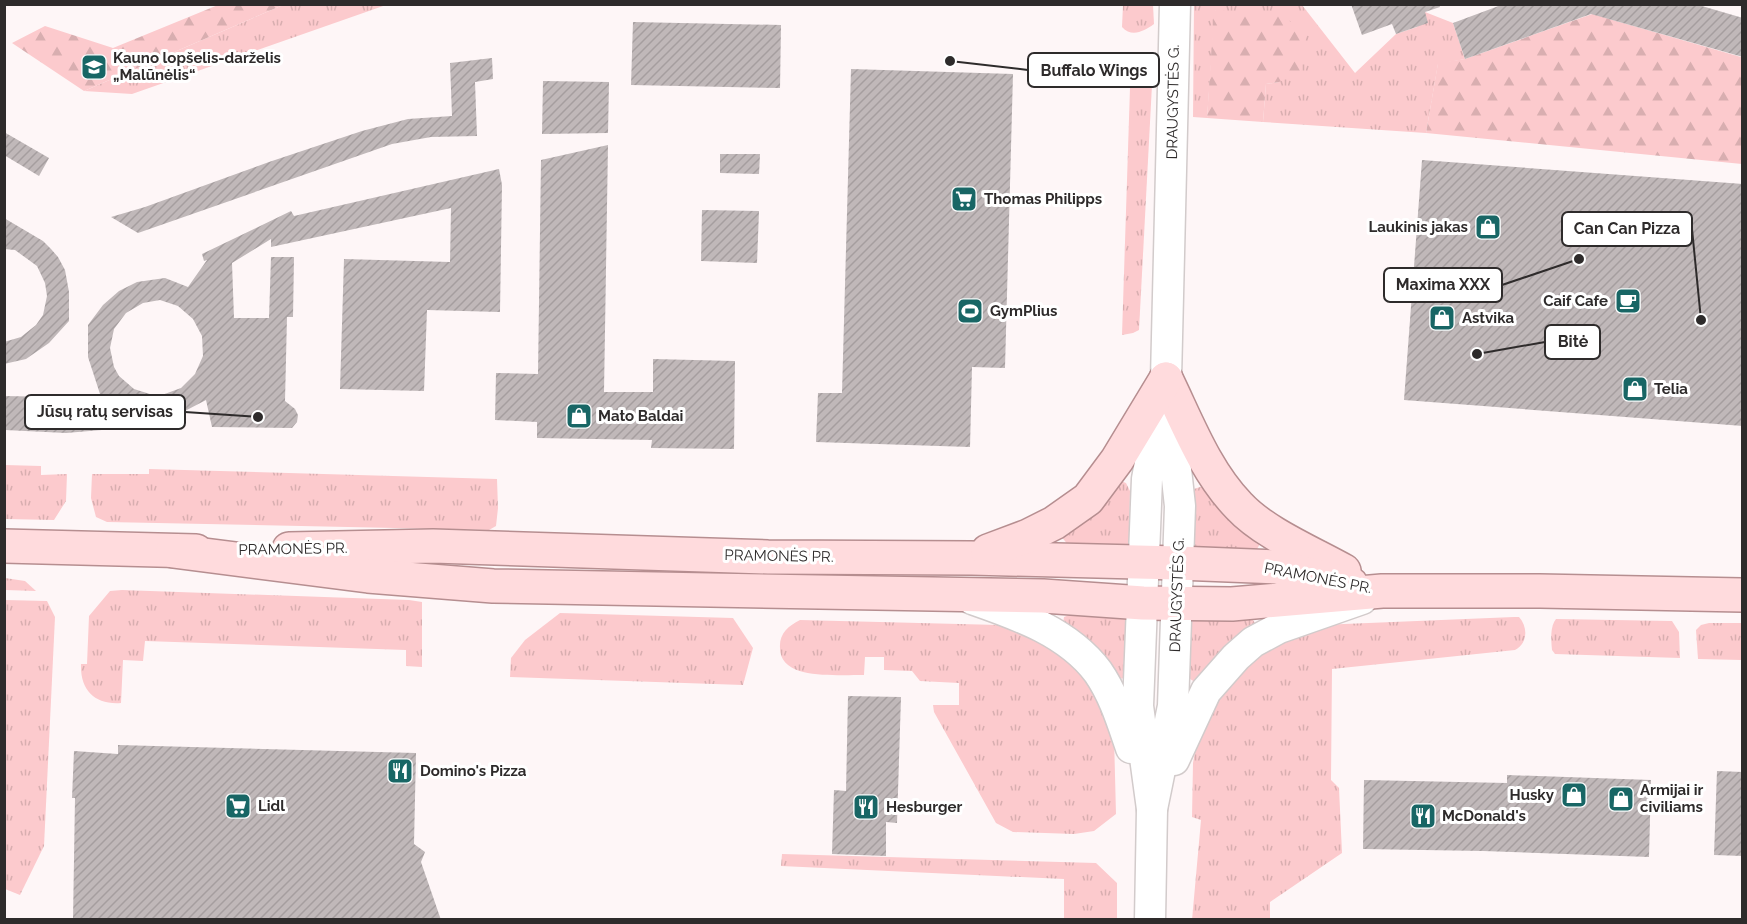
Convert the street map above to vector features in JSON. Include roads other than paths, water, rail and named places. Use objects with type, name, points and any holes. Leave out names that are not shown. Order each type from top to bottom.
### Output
[{"type":"main road","name":"DRAUGYSTĖS G.","points":[[1152,809],[1173,706],[1180,506],[1166,379],[1175,4]]},
{"type":"main road","name":"DRAUGYSTĖS G.","points":[[1150,920],[1152,809],[1138,706],[1147,479],[1166,379]]},
{"type":"main road","points":[[971,558],[1028,536],[1054,523],[1088,499],[1117,460],[1166,379]]},
{"type":"main road","points":[[1166,379],[1214,475],[1239,508],[1271,531],[1382,591]]},
{"type":"main road","name":"PRAMONĖS PR.","points":[[4,546],[173,551],[433,546],[768,557],[1178,562],[1276,567],[1382,591]]},
{"type":"main road","name":"PRAMONĖS PR.","points":[[173,551],[368,576],[493,586],[1043,596],[1143,603],[1232,604],[1382,591],[1743,595]]},
{"type":"main road","points":[[1152,809],[1206,691],[1236,657],[1253,642],[1279,628],[1382,591]]},
{"type":"main road","points":[[961,595],[1024,617],[1069,644],[1085,657],[1099,674],[1115,704],[1152,809]]},
{"type":"place","name":"Buffalo Wings","points":[[950,61]]},
{"type":"place","name":"Kauno lopšelis-darželis „Malūnėlis“","points":[[94,67]]},
{"type":"place","name":"Thomas Philipps","points":[[964,199]]},
{"type":"place","name":"Laukinis jakas","points":[[1488,227]]},
{"type":"place","name":"Maxima XXX","points":[[1579,259]]},
{"type":"place","name":"Caif Cafe","points":[[1628,301]]},
{"type":"place","name":"GymPlius","points":[[970,311]]},
{"type":"place","name":"Astvika","points":[[1442,318]]},
{"type":"place","name":"Can Can Pizza","points":[[1701,320]]},
{"type":"place","name":"Bitė","points":[[1477,354]]},
{"type":"place","name":"Telia","points":[[1635,389]]},
{"type":"place","name":"Mato Baldai","points":[[579,416]]},
{"type":"place","name":"Jūsų ratų servisas","points":[[258,417]]},
{"type":"place","name":"Domino's Pizza","points":[[400,771]]},
{"type":"place","name":"Husky","points":[[1574,795]]},
{"type":"place","name":"Armijai ir civiliams","points":[[1621,799]]},
{"type":"place","name":"Lidl","points":[[238,806]]},
{"type":"place","name":"Hesburger","points":[[866,807]]},
{"type":"place","name":"McDonald's","points":[[1423,816]]}]
